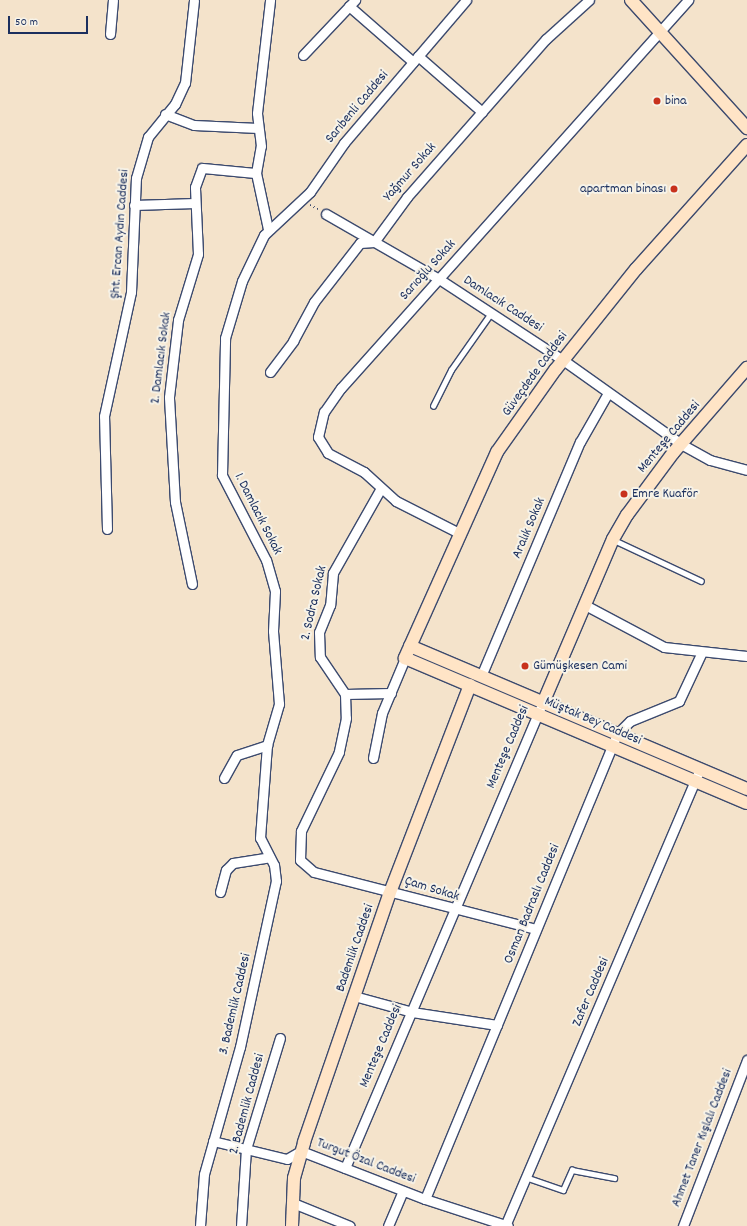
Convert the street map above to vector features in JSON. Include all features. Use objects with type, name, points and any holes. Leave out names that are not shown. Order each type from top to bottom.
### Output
[{"type":"street","points":[[110,34],[113,0]]},
{"type":"street","name":"Şht. Ercan Aydın Caddesi","points":[[107,529],[104,416],[131,292],[134,205],[143,149],[185,83],[194,0]]},
{"type":"street","points":[[268,229],[256,173],[261,146],[258,128],[270,0]]},
{"type":"street","name":"Sarıbenli Caddesi","points":[[268,229],[302,200],[344,143],[466,0]]},
{"type":"street","name":"Yağmur Sokak","points":[[374,242],[394,211],[546,39],[589,0]]},
{"type":"street","points":[[631,0],[658,34],[747,128]]},
{"type":"street","name":"Sarıoğlu Sokak","points":[[459,533],[404,505],[381,488],[364,472],[323,448],[318,437],[319,425],[341,388],[688,0]]},
{"type":"street","points":[[303,55],[352,3],[416,59],[482,112]]},
{"type":"street","points":[[165,114],[194,125],[258,128]]},
{"type":"street","name":"Güveçdede Caddesi","points":[[405,658],[459,533],[498,452],[563,360],[636,269],[747,145]]},
{"type":"street","name":"2. Damlacık Sokak","points":[[192,584],[175,502],[169,397],[178,320],[198,254],[195,203],[197,177],[202,168],[256,173]]},
{"type":"street","points":[[134,205],[195,203]]},
{"type":"street","name":"Damlacık Caddesi","points":[[326,214],[439,279],[563,360],[681,444],[710,460],[747,470]]},
{"type":"street","name":"1. Damlacık Sokak","points":[[268,229],[245,271],[225,338],[220,453],[224,481],[249,522],[274,586],[273,631],[280,697],[267,745],[260,838],[270,857]]},
{"type":"street","points":[[270,372],[293,342],[314,302],[360,243],[374,242]]},
{"type":"street","name":"Menteşe Caddesi","points":[[345,1168],[613,539],[647,486],[681,444],[747,368]]},
{"type":"street","name":"Aralık Sokak","points":[[481,676],[580,442],[608,392]]},
{"type":"street","name":"2. Sodra Sokak","points":[[345,694],[320,657],[318,636],[330,605],[333,573],[381,488]]},
{"type":"street","points":[[585,605],[653,644],[701,654],[747,656]]},
{"type":"street","name":"Müştak Bey Caddesi","points":[[410,646],[747,789]]},
{"type":"street","name":"Osman Badraslı Caddesi","points":[[425,1199],[617,734],[630,721],[676,704],[701,654]]},
{"type":"street","points":[[373,758],[382,713],[405,658]]},
{"type":"street","name":"Müştak Bey Caddesi","points":[[405,658],[747,803]]},
{"type":"street","name":"Bademlik Caddesi","points":[[292,1226],[294,1178],[301,1151],[390,891],[470,685]]},
{"type":"street","points":[[345,694],[391,693]]},
{"type":"street","name":"Çam Sokak","points":[[345,694],[346,718],[339,752],[298,838],[300,860],[306,868],[319,874],[390,891],[455,911],[536,929]]},
{"type":"street","points":[[224,778],[237,755],[267,745]]},
{"type":"street","name":"Zafer Caddesi","points":[[506,1226],[528,1178],[700,769]]},
{"type":"street","points":[[220,892],[226,870],[233,863],[270,857]]},
{"type":"street","name":"3. Bademlik Caddesi","points":[[200,1226],[204,1174],[240,1047],[275,895],[276,875],[270,857]]},
{"type":"street","points":[[354,996],[412,1012],[497,1025]]},
{"type":"street","name":"2. Bademlik Caddesi","points":[[241,1226],[246,1149],[280,1038]]},
{"type":"street","name":"Ahmet Taner Kışlalı Caddesi","points":[[683,1226],[747,1060]]},
{"type":"street","name":"Turgut Özal Caddesi","points":[[213,1140],[287,1159],[301,1151],[403,1191],[506,1226]]},
{"type":"street","points":[[388,1226],[403,1191]]},
{"type":"street","points":[[293,1203],[350,1226]]},
{"type":"lane","points":[[433,406],[451,370],[491,313]]},
{"type":"lane","points":[[613,539],[701,580]]},
{"type":"lane","points":[[528,1178],[563,1190],[572,1170],[614,1178]]},
{"type":"path","points":[[302,200],[326,214]]},
{"type":"place","name":"bina","points":[[657,101]]},
{"type":"place","name":"apartman binası","points":[[674,189]]},
{"type":"place","name":"Emre Kuaför","points":[[624,494]]},
{"type":"place","name":"Gümüşkesen Cami","points":[[525,666]]}]
